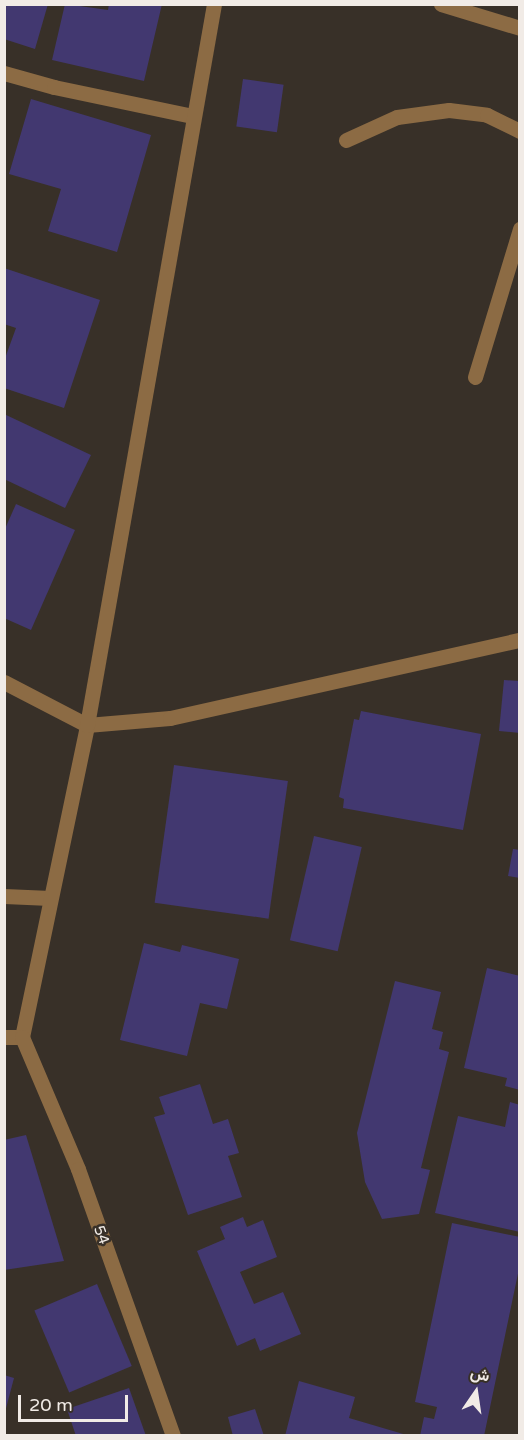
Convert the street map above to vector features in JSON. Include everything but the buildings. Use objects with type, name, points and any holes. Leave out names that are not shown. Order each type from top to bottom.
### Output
[{"type":"street","points":[[4,1037],[22,1037],[87,725],[214,4]]},
{"type":"street","points":[[441,4],[519,28]]},
{"type":"street","points":[[4,73],[54,87],[193,116]]},
{"type":"street","points":[[346,140],[397,117],[449,110],[487,115],[519,131]]},
{"type":"street","points":[[475,377],[513,270],[519,229]]},
{"type":"street","points":[[4,682],[87,725],[170,718],[519,640]]},
{"type":"street","points":[[4,896],[50,898]]},
{"type":"street","name":"54","points":[[22,1037],[78,1169],[173,1436]]}]
